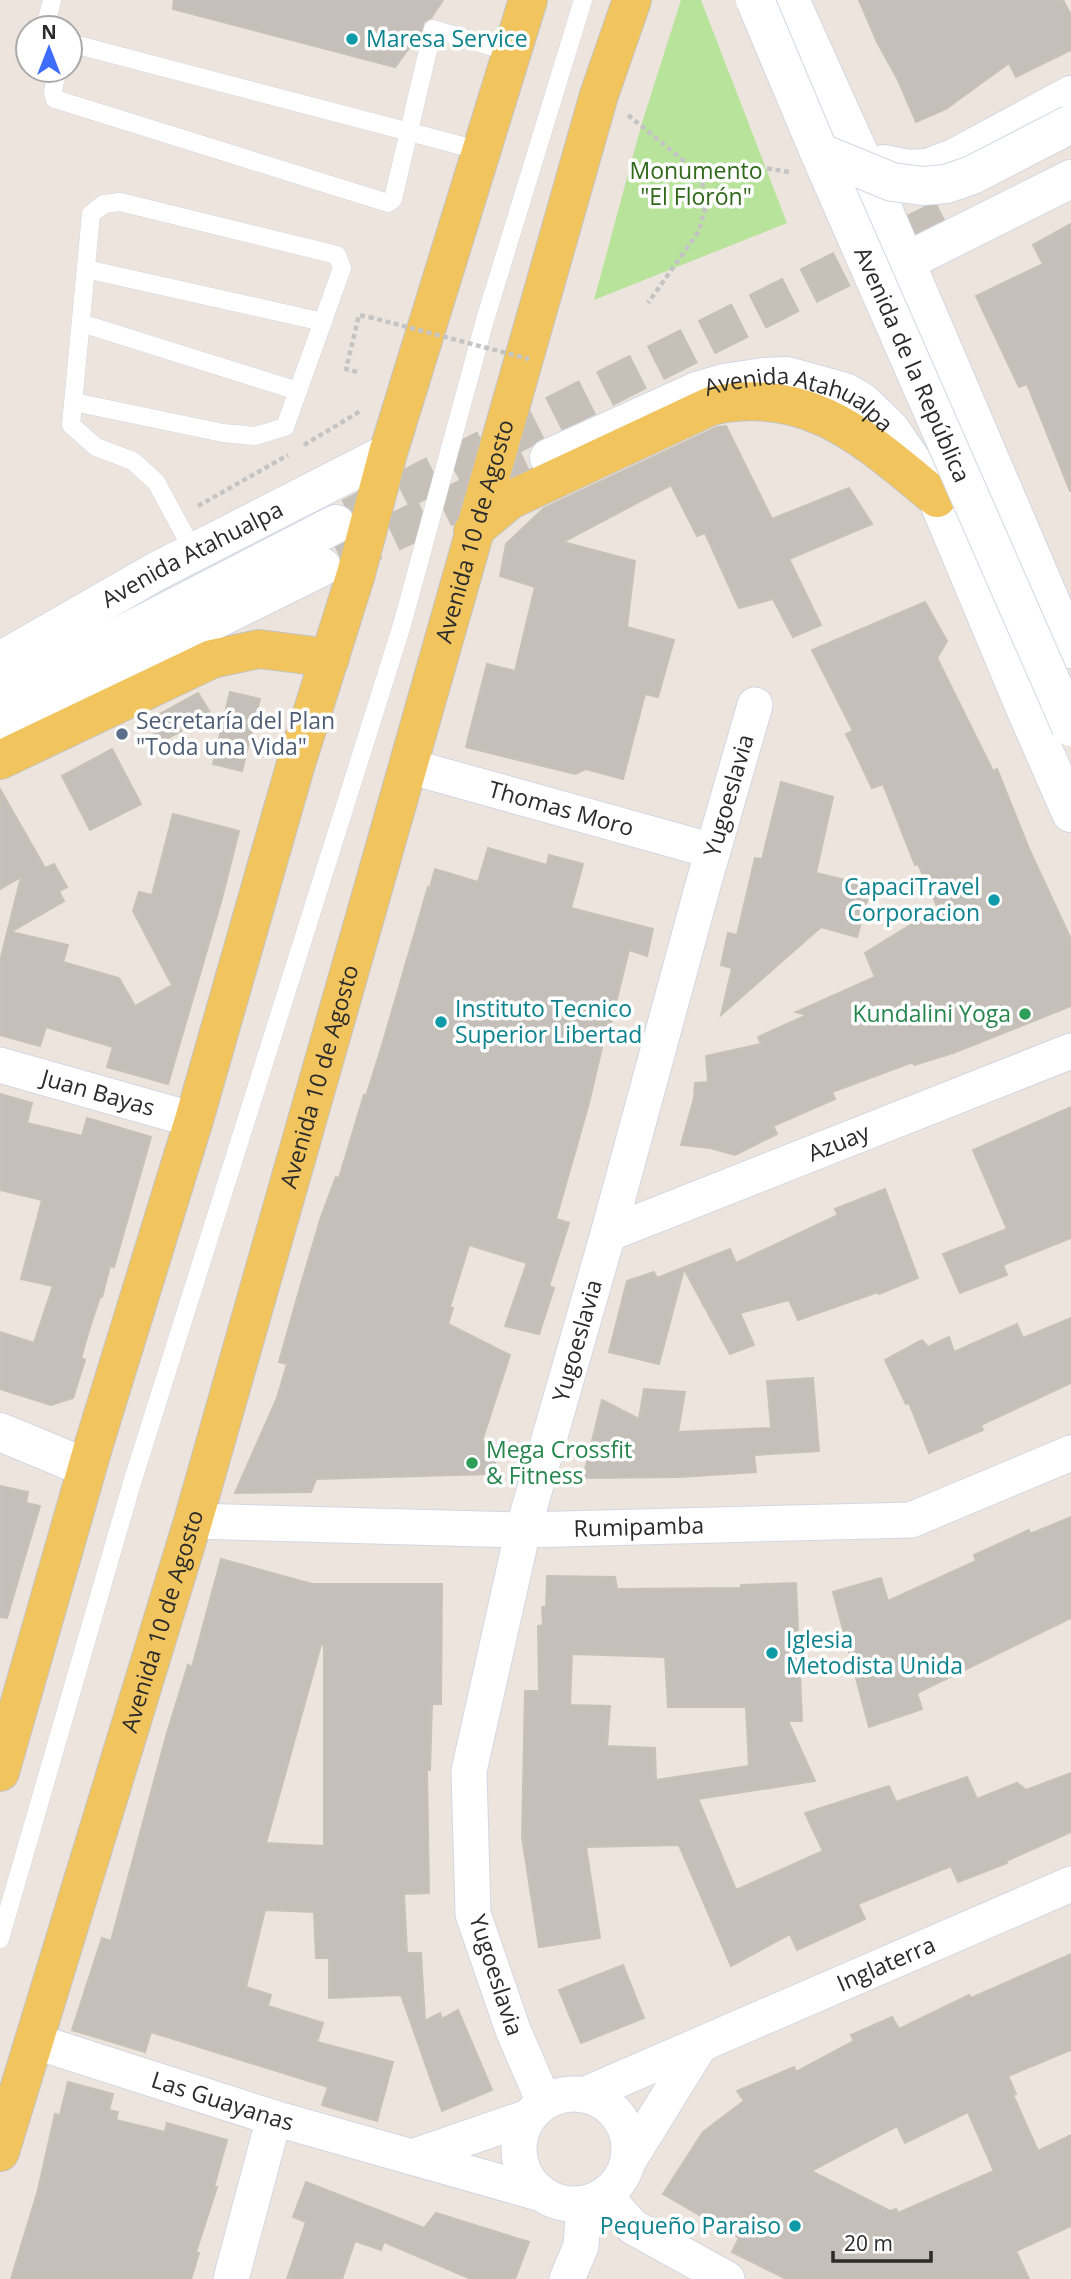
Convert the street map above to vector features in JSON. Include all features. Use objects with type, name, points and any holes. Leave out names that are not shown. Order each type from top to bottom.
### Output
[{"type":"main road","name":"Avenida 10 de Agosto","points":[[0,2152],[194,1521],[598,95],[632,0]]},
{"type":"main road","name":"Avenida de la República","points":[[755,0],[805,162],[1071,727]]},
{"type":"main road","name":"Avenida de la República","points":[[790,0],[859,153],[1071,649]]},
{"type":"main road","points":[[0,1772],[87,1468],[194,1120],[295,767],[356,574],[388,453],[513,53],[522,1]]},
{"type":"main road","points":[[859,153],[893,167],[927,168],[954,159],[1071,95]]},
{"type":"main road","points":[[805,162],[892,182],[923,186],[946,184],[972,175],[1071,124]]},
{"type":"main road","points":[[957,211],[1071,150]]},
{"type":"main road","points":[[905,262],[1071,179]]},
{"type":"main road","name":"Avenida Atahualpa","points":[[549,458],[697,391],[724,383],[787,376],[845,392],[862,402],[890,429],[937,498],[994,631]]},
{"type":"main road","points":[[473,531],[510,500],[711,406],[740,402],[761,401],[788,406],[837,422],[860,435],[937,498]]},
{"type":"main road","name":"Avenida Atahualpa","points":[[0,661],[194,552],[388,453]]},
{"type":"main road","name":"Avenida Atahualpa","points":[[0,698],[336,524]]},
{"type":"main road","points":[[0,726],[322,567]]},
{"type":"main road","points":[[994,631],[1006,637],[1019,638],[1043,628],[1051,612],[1049,598]]},
{"type":"main road","points":[[994,631],[1071,813]]},
{"type":"main road","points":[[0,760],[212,659],[259,649],[330,658]]},
{"type":"main road","points":[[1025,708],[1034,679],[1058,668],[1071,671]]},
{"type":"main road","points":[[0,1432],[87,1468]]},
{"type":"street","name":"Yugoeslavia","points":[[536,2109],[513,2030],[473,1914],[469,1771],[523,1530],[755,705]]},
{"type":"street","name":"Thomas Moro","points":[[408,766],[713,850]]},
{"type":"street","name":"Azuay","points":[[608,1234],[1071,1051]]},
{"type":"street","name":"Juan Bayas","points":[[0,1065],[194,1120]]},
{"type":"street","name":"Rumipamba","points":[[194,1521],[523,1530],[911,1520],[1071,1453]]},
{"type":"street","name":"Inglaterra","points":[[586,2094],[1071,1884]]},
{"type":"street","name":"Las Guayanas","points":[[34,2041],[274,2118],[542,2194]]},
{"type":"street","points":[[536,2109],[519,2137],[519,2159],[527,2179],[542,2194],[562,2203],[594,2199],[620,2180],[629,2160],[701,2045]]},
{"type":"street","points":[[412,2157],[536,2109],[564,2094],[586,2094],[606,2103],[621,2118],[629,2139],[629,2160]]},
{"type":"street","points":[[231,2279],[274,2118]]},
{"type":"street","points":[[567,2279],[581,2246],[594,2199]]},
{"type":"street","points":[[594,2199],[633,2227],[727,2279]]},
{"type":"lane","points":[[0,1939],[131,1486],[402,625],[485,320],[583,0]]},
{"type":"lane","points":[[54,84],[52,92],[55,99],[388,203],[393,199],[433,29],[513,53]]},
{"type":"lane","points":[[84,47],[482,151]]},
{"type":"lane","points":[[74,402],[223,433],[255,436],[285,427],[342,268],[337,256],[120,202],[104,204],[91,214],[81,323],[74,402],[72,425],[96,447],[133,461],[156,482],[194,552]]},
{"type":"lane","points":[[86,269],[323,322]]},
{"type":"lane","points":[[81,323],[298,391]]},
{"type":"path","points":[[622,110],[701,175],[706,205],[699,231],[648,303]]},
{"type":"path","points":[[701,175],[739,164],[805,162]]},
{"type":"path","points":[[357,372],[346,369],[359,315],[529,359]]},
{"type":"green space","name":"Monumento \"El Florón\"","points":[[681,0],[701,0],[787,223],[594,300],[641,126]]},
{"type":"building","name":"Maresa Service","points":[[174,0],[443,0],[431,18],[424,22],[421,32],[395,67],[173,9]]},
{"type":"building","points":[[859,0],[1063,0],[1071,15],[1071,50],[1016,77],[1009,63],[946,109],[916,122]]},
{"type":"building","points":[[1071,224],[1070,491],[1027,384],[1019,387],[976,296],[1043,264],[1033,245]]},
{"type":"building","points":[[726,426],[772,519],[849,488],[872,524],[789,559],[821,625],[793,637],[773,599],[739,608],[705,533],[697,536],[671,485],[563,542],[635,561],[627,627],[674,640],[658,697],[645,694],[623,779],[586,769],[575,774],[466,747],[487,664],[515,671],[535,587],[500,576],[506,544],[544,508],[717,427]]},
{"type":"building","points":[[925,602],[947,641],[937,658],[993,771],[997,769],[1030,851],[1071,939],[1071,1006],[953,1053],[914,1065],[913,1062],[832,1092],[835,1099],[773,1126],[777,1134],[735,1155],[710,1148],[681,1145],[694,1098],[695,1083],[708,1082],[706,1056],[761,1044],[758,1037],[807,1015],[796,1012],[875,977],[865,953],[938,908],[918,864],[915,865],[883,784],[872,788],[846,734],[853,731],[812,650]]},
{"type":"building","points":[[230,692],[260,699],[242,771],[213,764]]},
{"type":"building","points":[[198,693],[211,714],[160,743],[147,721]]},
{"type":"building","points":[[112,749],[141,804],[90,830],[62,776]]},
{"type":"building","points":[[781,782],[833,797],[816,873],[871,886],[857,937],[821,927],[721,1015],[732,968],[721,965],[728,933],[737,935],[755,858],[762,859]]},
{"type":"building","points":[[0,789],[45,868],[54,864],[67,887],[59,891],[64,901],[11,932],[68,945],[63,962],[119,978],[135,1006],[172,985],[133,911],[139,892],[152,895],[173,814],[239,831],[168,1084],[107,1067],[113,1047],[46,1027],[40,1046],[0,1035],[0,961],[21,877],[0,889]]},
{"type":"building","points":[[488,848],[547,865],[549,855],[583,864],[571,908],[653,929],[647,956],[629,950],[611,1023],[608,1022],[589,1103],[556,1219],[569,1223],[549,1286],[554,1288],[539,1334],[505,1326],[527,1263],[469,1245],[450,1307],[453,1308],[448,1324],[510,1355],[482,1441],[500,1446],[492,1474],[316,1479],[311,1492],[235,1493],[277,1398],[287,1364],[279,1362],[321,1217],[336,1177],[339,1178],[364,1095],[366,1096],[435,869],[478,882]]},
{"type":"building","points":[[0,1094],[32,1103],[27,1123],[82,1136],[87,1118],[151,1137],[114,1267],[110,1266],[90,1327],[81,1358],[85,1360],[73,1398],[51,1405],[0,1389],[0,1332],[34,1343],[53,1286],[21,1279],[42,1200],[0,1190]]},
{"type":"building","points":[[1071,1107],[1071,1238],[1003,1265],[1007,1275],[960,1293],[943,1254],[1007,1229],[973,1150]]},
{"type":"building","points":[[885,1189],[918,1278],[879,1294],[878,1292],[798,1320],[789,1300],[740,1313],[754,1345],[730,1354],[684,1269],[659,1364],[609,1352],[627,1281],[654,1272],[657,1278],[730,1249],[736,1263],[838,1215],[835,1209]]},
{"type":"building","points":[[1071,1318],[1071,1383],[981,1425],[983,1430],[929,1453],[909,1403],[906,1404],[885,1360],[922,1340],[928,1347],[949,1337],[954,1352],[1017,1324],[1023,1338]]},
{"type":"building","points":[[813,1378],[819,1451],[754,1455],[756,1472],[680,1477],[583,1478],[602,1400],[639,1419],[644,1389],[685,1392],[678,1432],[771,1428],[767,1381]]},
{"type":"building","points":[[0,1486],[28,1492],[26,1503],[40,1506],[7,1618],[0,1617]]},
{"type":"building","points":[[1071,1517],[1071,1618],[917,1693],[922,1709],[869,1727],[833,1592],[881,1578],[888,1601],[976,1561],[974,1555],[1029,1530],[1030,1534]]},
{"type":"building","points":[[221,1559],[312,1584],[442,1584],[441,1704],[432,1704],[430,1770],[427,1770],[429,1893],[404,1894],[407,1953],[421,1953],[425,2021],[440,2013],[442,2019],[458,2010],[492,2090],[442,2111],[401,1995],[329,1998],[329,1958],[316,1958],[314,1912],[265,1910],[246,1987],[271,1995],[268,2006],[323,2023],[317,2042],[393,2062],[377,2121],[322,2105],[328,2087],[151,2032],[145,2052],[72,2030],[102,1938],[111,1941],[167,1733],[188,1665],[192,1667]],"holes":[[[321,1645],[324,1645],[324,1846],[266,1843]]]},
{"type":"building","points":[[547,1576],[615,1577],[617,1589],[741,1588],[741,1585],[796,1583],[802,1721],[788,1721],[815,1781],[698,1799],[736,1890],[823,1851],[805,1813],[889,1786],[896,1802],[967,1777],[977,1799],[1017,1783],[1026,1790],[1071,1773],[1071,1832],[1006,1861],[1007,1863],[958,1882],[951,1866],[858,1904],[865,1919],[797,1950],[790,1934],[731,1966],[679,1845],[586,1847],[600,1938],[539,1947],[522,1837],[525,1691],[539,1691],[538,1626],[543,1625],[542,1607],[546,1607]],"holes":[[[572,1654],[665,1657],[668,1707],[746,1707],[749,1766],[656,1780],[655,1748],[607,1746],[610,1706],[570,1705]]]},
{"type":"building","points":[[1071,1954],[1071,2050],[1008,2076],[1016,2094],[1013,2095],[1038,2151],[1071,2135],[1071,2226],[1016,2251],[1029,2279],[786,2279],[732,2252],[739,2238],[663,2194],[703,2132],[744,2101],[737,2091],[794,2067],[796,2072],[854,2041],[851,2035],[892,2017],[899,2029],[969,1995],[971,1998]],"holes":[[[968,2112],[994,2171],[898,2213],[896,2209],[890,2211],[811,2171],[897,2126],[905,2143]]]},
{"type":"building","points":[[623,1965],[644,2018],[581,2043],[559,1990]]},
{"type":"building","points":[[68,2082],[113,2094],[109,2110],[118,2112],[116,2120],[165,2132],[167,2123],[227,2140],[214,2187],[217,2187],[196,2252],[199,2253],[191,2279],[11,2279],[38,2190],[55,2114],[60,2115]]},
{"type":"building","points":[[306,2182],[424,2228],[436,2213],[529,2242],[515,2279],[471,2279],[384,2242],[381,2250],[355,2241],[342,2279],[287,2279],[306,2222],[293,2217]]},
{"type":"tunnel","points":[[350,517],[957,211]]},
{"type":"tunnel","points":[[340,558],[549,458]]},
{"type":"place","name":"Maresa Service","points":[[352,39]]},
{"type":"place","name":"Secretaría del Plan \"Toda una Vida\"","points":[[122,734]]},
{"type":"place","name":"CapaciTravel Corporacion","points":[[994,900]]},
{"type":"place","name":"Kundalini Yoga","points":[[1025,1014]]},
{"type":"place","name":"Instituto Tecnico Superior Libertad","points":[[441,1022]]},
{"type":"place","name":"Mega Crossfit & Fitness","points":[[472,1463]]},
{"type":"place","name":"Iglesia Metodista Unida","points":[[772,1653]]},
{"type":"place","name":"Pequeño Paraiso","points":[[795,2226]]}]
